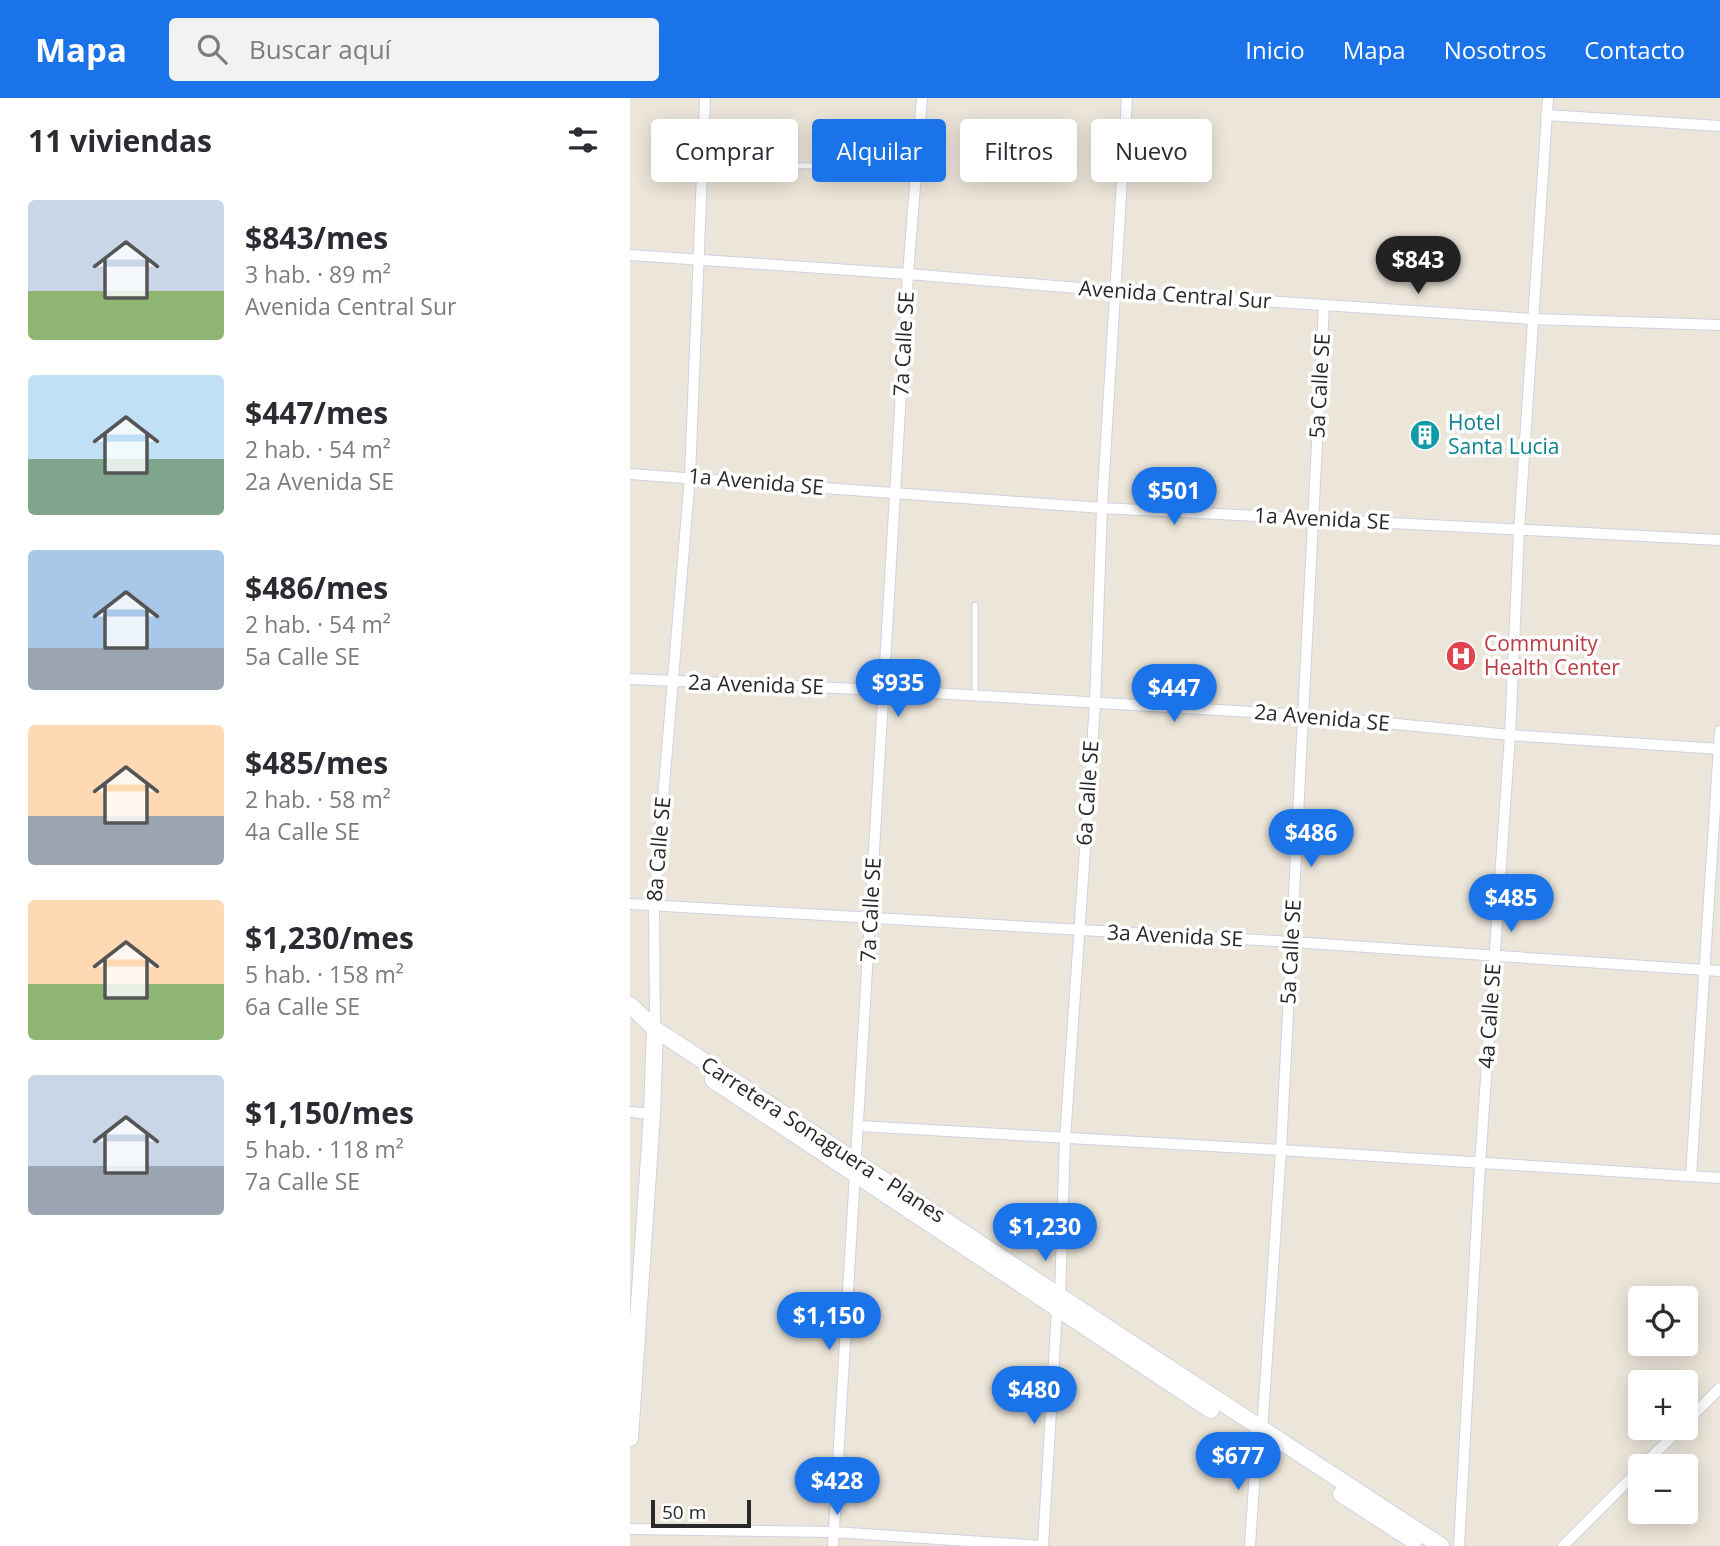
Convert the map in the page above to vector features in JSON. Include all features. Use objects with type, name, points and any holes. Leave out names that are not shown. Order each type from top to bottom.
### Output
[{"type":"main road","name":"Carretera Sonaguera - Planes","points":[[630,1005],[655,1035]]},
{"type":"main road","name":"Carretera Sonaguera - Planes","points":[[630,1018],[1259,1435],[1421,1546]]},
{"type":"main road","name":"8a Calle SE","points":[[630,1438],[634,1320],[652,1114],[655,1035]]},
{"type":"main road","name":"Carretera Sonaguera - Planes","points":[[1259,1435],[1441,1546]]},
{"type":"street","name":"8a Calle SE","points":[[704,119],[705,98]]},
{"type":"street","name":"7a Calle SE","points":[[833,1546],[908,274],[922,98]]},
{"type":"street","name":"6a Calle SE","points":[[1043,1546],[1065,1139],[1094,704],[1102,508],[1127,98]]},
{"type":"street","name":"4a Calle SE","points":[[1460,1546],[1480,1164],[1510,735],[1520,531],[1548,98]]},
{"type":"street","points":[[1546,115],[1720,126]]},
{"type":"street","name":"8a Calle SE","points":[[655,1035],[654,905],[690,477],[702,182]]},
{"type":"street","name":"Avenida Central Sur","points":[[630,255],[1533,319],[1720,325]]},
{"type":"street","name":"5a Calle SE","points":[[1250,1546],[1281,1150],[1324,305]]},
{"type":"street","name":"1a Avenida SE","points":[[630,474],[1102,508],[1720,540]]},
{"type":"street","name":"2a Avenida SE","points":[[630,679],[884,690],[1303,715],[1510,735],[1720,749]]},
{"type":"street","points":[[1691,1176],[1720,731]]},
{"type":"street","name":"3a Avenida SE","points":[[630,904],[1292,942],[1720,971]]},
{"type":"street","points":[[630,1112],[652,1114]]},
{"type":"street","points":[[859,1126],[1720,1178]]},
{"type":"street","points":[[1698,1410],[1720,1388]]},
{"type":"street","points":[[1655,1454],[1669,1440]]},
{"type":"street","points":[[1563,1546],[1628,1481]]},
{"type":"street","points":[[630,1529],[834,1532],[1043,1546]]},
{"type":"lane","points":[[975,605],[975,696]]},
{"type":"place","name":"Hotel Santa Lucia","points":[[1425,435]]},
{"type":"place","name":"Community Health Center","points":[[1461,656]]}]
